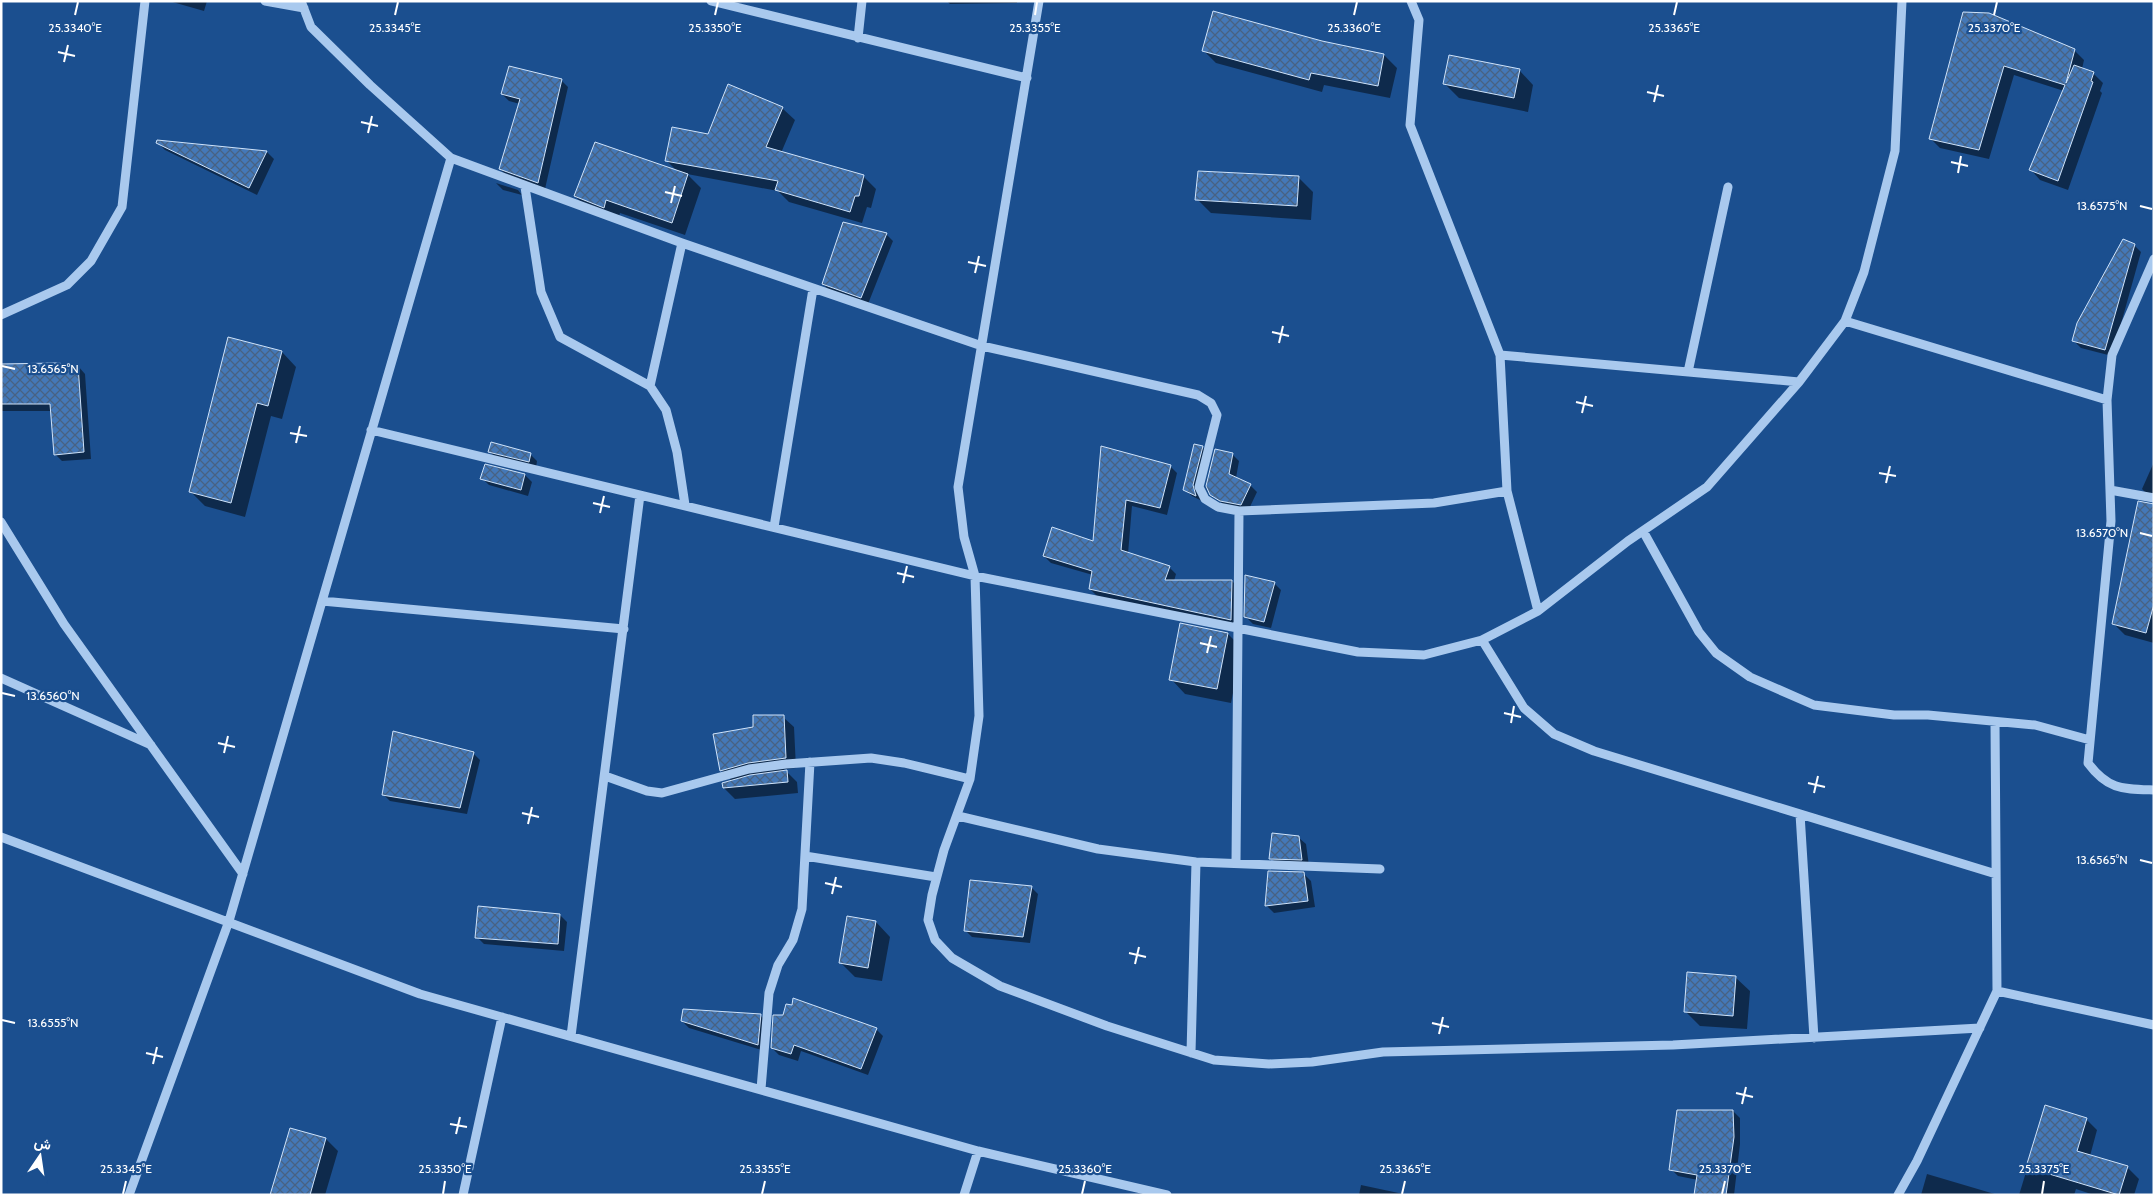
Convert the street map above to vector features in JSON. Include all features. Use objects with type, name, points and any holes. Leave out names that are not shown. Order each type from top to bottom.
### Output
[{"type":"street","points":[[1,315],[67,285],[91,261],[122,208],[145,1]]},
{"type":"street","points":[[265,1],[302,5],[311,27],[370,85],[451,158],[525,187],[813,289],[982,346],[1198,395],[1211,403],[1216,415],[1199,487],[1205,499],[1218,507],[1239,511],[1434,502],[1507,491]]},
{"type":"street","points":[[711,1],[1027,78]]},
{"type":"street","points":[[858,38],[862,1]]},
{"type":"street","points":[[1039,1],[958,488],[964,536],[975,576],[979,716],[970,778],[936,878],[928,920],[935,940],[952,958],[1000,986],[1107,1026],[1214,1060],[1269,1064],[1312,1062],[1383,1052],[1673,1045],[1980,1028]]},
{"type":"street","points":[[1411,1],[1419,20],[1410,125],[1500,355],[1507,491],[1538,612]]},
{"type":"street","points":[[371,430],[975,576],[1358,652],[1424,655],[1482,640],[1538,612],[1643,531],[1707,487],[1799,382],[1844,321],[1864,272],[1896,150],[1902,1]]},
{"type":"street","points":[[129,1195],[228,921],[243,874],[451,158]]},
{"type":"street","points":[[525,187],[541,292],[560,337],[650,386],[666,410],[677,452],[685,505]]},
{"type":"street","points":[[1688,372],[1728,187]]},
{"type":"street","points":[[650,386],[682,242]]},
{"type":"street","points":[[2154,259],[2112,355],[2107,400],[2111,521],[2088,764],[2099,778],[2112,785],[2154,790]]},
{"type":"street","points":[[774,527],[813,289]]},
{"type":"street","points":[[1844,321],[2107,400]]},
{"type":"street","points":[[1500,355],[1799,382]]},
{"type":"street","points":[[2110,490],[2154,498]]},
{"type":"street","points":[[571,1036],[640,495]]},
{"type":"street","points":[[1236,863],[1239,511]]},
{"type":"street","points":[[1,522],[64,624],[243,874]]},
{"type":"street","points":[[1643,531],[1698,632],[1716,652],[1750,678],[1814,705],[1894,715],[1928,715],[2035,725],[2090,740]]},
{"type":"street","points":[[322,601],[624,629]]},
{"type":"street","points":[[1482,640],[1524,708],[1554,734],[1594,751],[1996,874]]},
{"type":"street","points":[[1,678],[151,745]]},
{"type":"street","points":[[1898,1195],[1917,1161],[1997,991],[1995,722]]},
{"type":"street","points":[[605,776],[648,791],[662,793],[749,770],[810,762],[871,758],[904,763],[970,778]]},
{"type":"street","points":[[761,1089],[769,993],[778,964],[793,940],[802,909],[810,762]]},
{"type":"street","points":[[1800,814],[1814,1038]]},
{"type":"street","points":[[958,816],[1098,849],[1196,862],[1380,869]]},
{"type":"street","points":[[1,837],[420,994],[978,1151],[1167,1195]]},
{"type":"street","points":[[805,856],[936,878]]},
{"type":"street","points":[[1191,1053],[1196,862]]},
{"type":"street","points":[[1997,991],[2154,1025]]},
{"type":"street","points":[[463,1195],[502,1017]]},
{"type":"street","points":[[964,1195],[978,1151]]},
{"type":"building","points":[[1213,11],[1322,41],[1384,54],[1378,86],[1311,73],[1309,80],[1202,51]]},
{"type":"building","points":[[1963,12],[1989,13],[2075,49],[2066,83],[2074,65],[2094,72],[2091,81],[2093,82],[2058,181],[2029,170],[2065,85],[2004,66],[1979,150],[1929,139]]},
{"type":"building","points":[[1449,55],[1520,69],[1514,98],[1443,84]]},
{"type":"building","points":[[509,66],[562,79],[538,183],[499,169],[520,99],[501,94]]},
{"type":"building","points":[[728,84],[783,107],[766,147],[864,175],[859,196],[855,196],[850,212],[775,190],[778,181],[665,161],[672,127],[708,134]]},
{"type":"building","points":[[157,140],[267,151],[249,188],[156,143]]},
{"type":"building","points":[[595,142],[688,174],[672,223],[606,200],[604,208],[574,196]]},
{"type":"building","points":[[1198,171],[1299,176],[1297,206],[1195,200]]},
{"type":"building","points":[[843,222],[887,233],[861,298],[822,284]]},
{"type":"building","points":[[2123,239],[2135,244],[2105,350],[2072,341],[2077,323]]},
{"type":"building","points":[[228,337],[282,351],[268,406],[257,403],[231,503],[189,492]]},
{"type":"building","points":[[56,363],[78,365],[84,452],[54,455],[50,404],[1,404],[1,364]]},
{"type":"building","points":[[491,442],[531,453],[529,462],[488,452]]},
{"type":"building","points":[[1194,444],[1203,446],[1193,485],[1196,496],[1183,490]]},
{"type":"building","points":[[1101,446],[1171,465],[1160,508],[1126,500],[1121,550],[1170,566],[1165,580],[1232,580],[1231,620],[1089,589],[1092,571],[1043,556],[1052,527],[1093,541]]},
{"type":"building","points":[[1215,449],[1233,453],[1229,474],[1251,484],[1241,505],[1220,501],[1210,495],[1206,486]]},
{"type":"building","points":[[485,464],[525,474],[521,490],[480,479]]},
{"type":"building","points":[[2138,501],[2154,504],[2154,604],[2146,633],[2112,624]]},
{"type":"building","points":[[1245,575],[1275,582],[1264,622],[1244,617]]},
{"type":"building","points":[[1180,623],[1228,633],[1217,689],[1169,680]]},
{"type":"building","points":[[753,715],[784,715],[786,758],[748,763],[720,771],[713,734],[753,727]]},
{"type":"building","points":[[393,731],[474,752],[460,808],[382,795]]},
{"type":"building","points":[[787,770],[788,782],[723,788],[722,783],[750,775]]},
{"type":"building","points":[[1272,833],[1299,836],[1302,860],[1269,859]]},
{"type":"building","points":[[1268,871],[1304,872],[1308,901],[1265,906]]},
{"type":"building","points":[[970,880],[1032,886],[1023,937],[964,931]]},
{"type":"building","points":[[478,906],[560,914],[558,944],[475,938]]},
{"type":"building","points":[[847,916],[876,921],[868,968],[839,963]]},
{"type":"building","points":[[1687,972],[1736,976],[1733,1016],[1684,1012]]},
{"type":"building","points":[[793,998],[877,1028],[861,1069],[794,1045],[791,1054],[771,1048],[773,1015],[783,1015],[786,1004],[792,1005]]},
{"type":"building","points":[[683,1009],[761,1014],[758,1045],[681,1021]]},
{"type":"building","points":[[2045,1105],[2087,1118],[2077,1151],[2128,1166],[2119,1195],[2026,1167]]},
{"type":"building","points":[[1677,1110],[1733,1110],[1734,1137],[1726,1195],[1694,1195],[1697,1175],[1669,1170]]},
{"type":"building","points":[[290,1128],[326,1138],[310,1195],[270,1195]]}]
